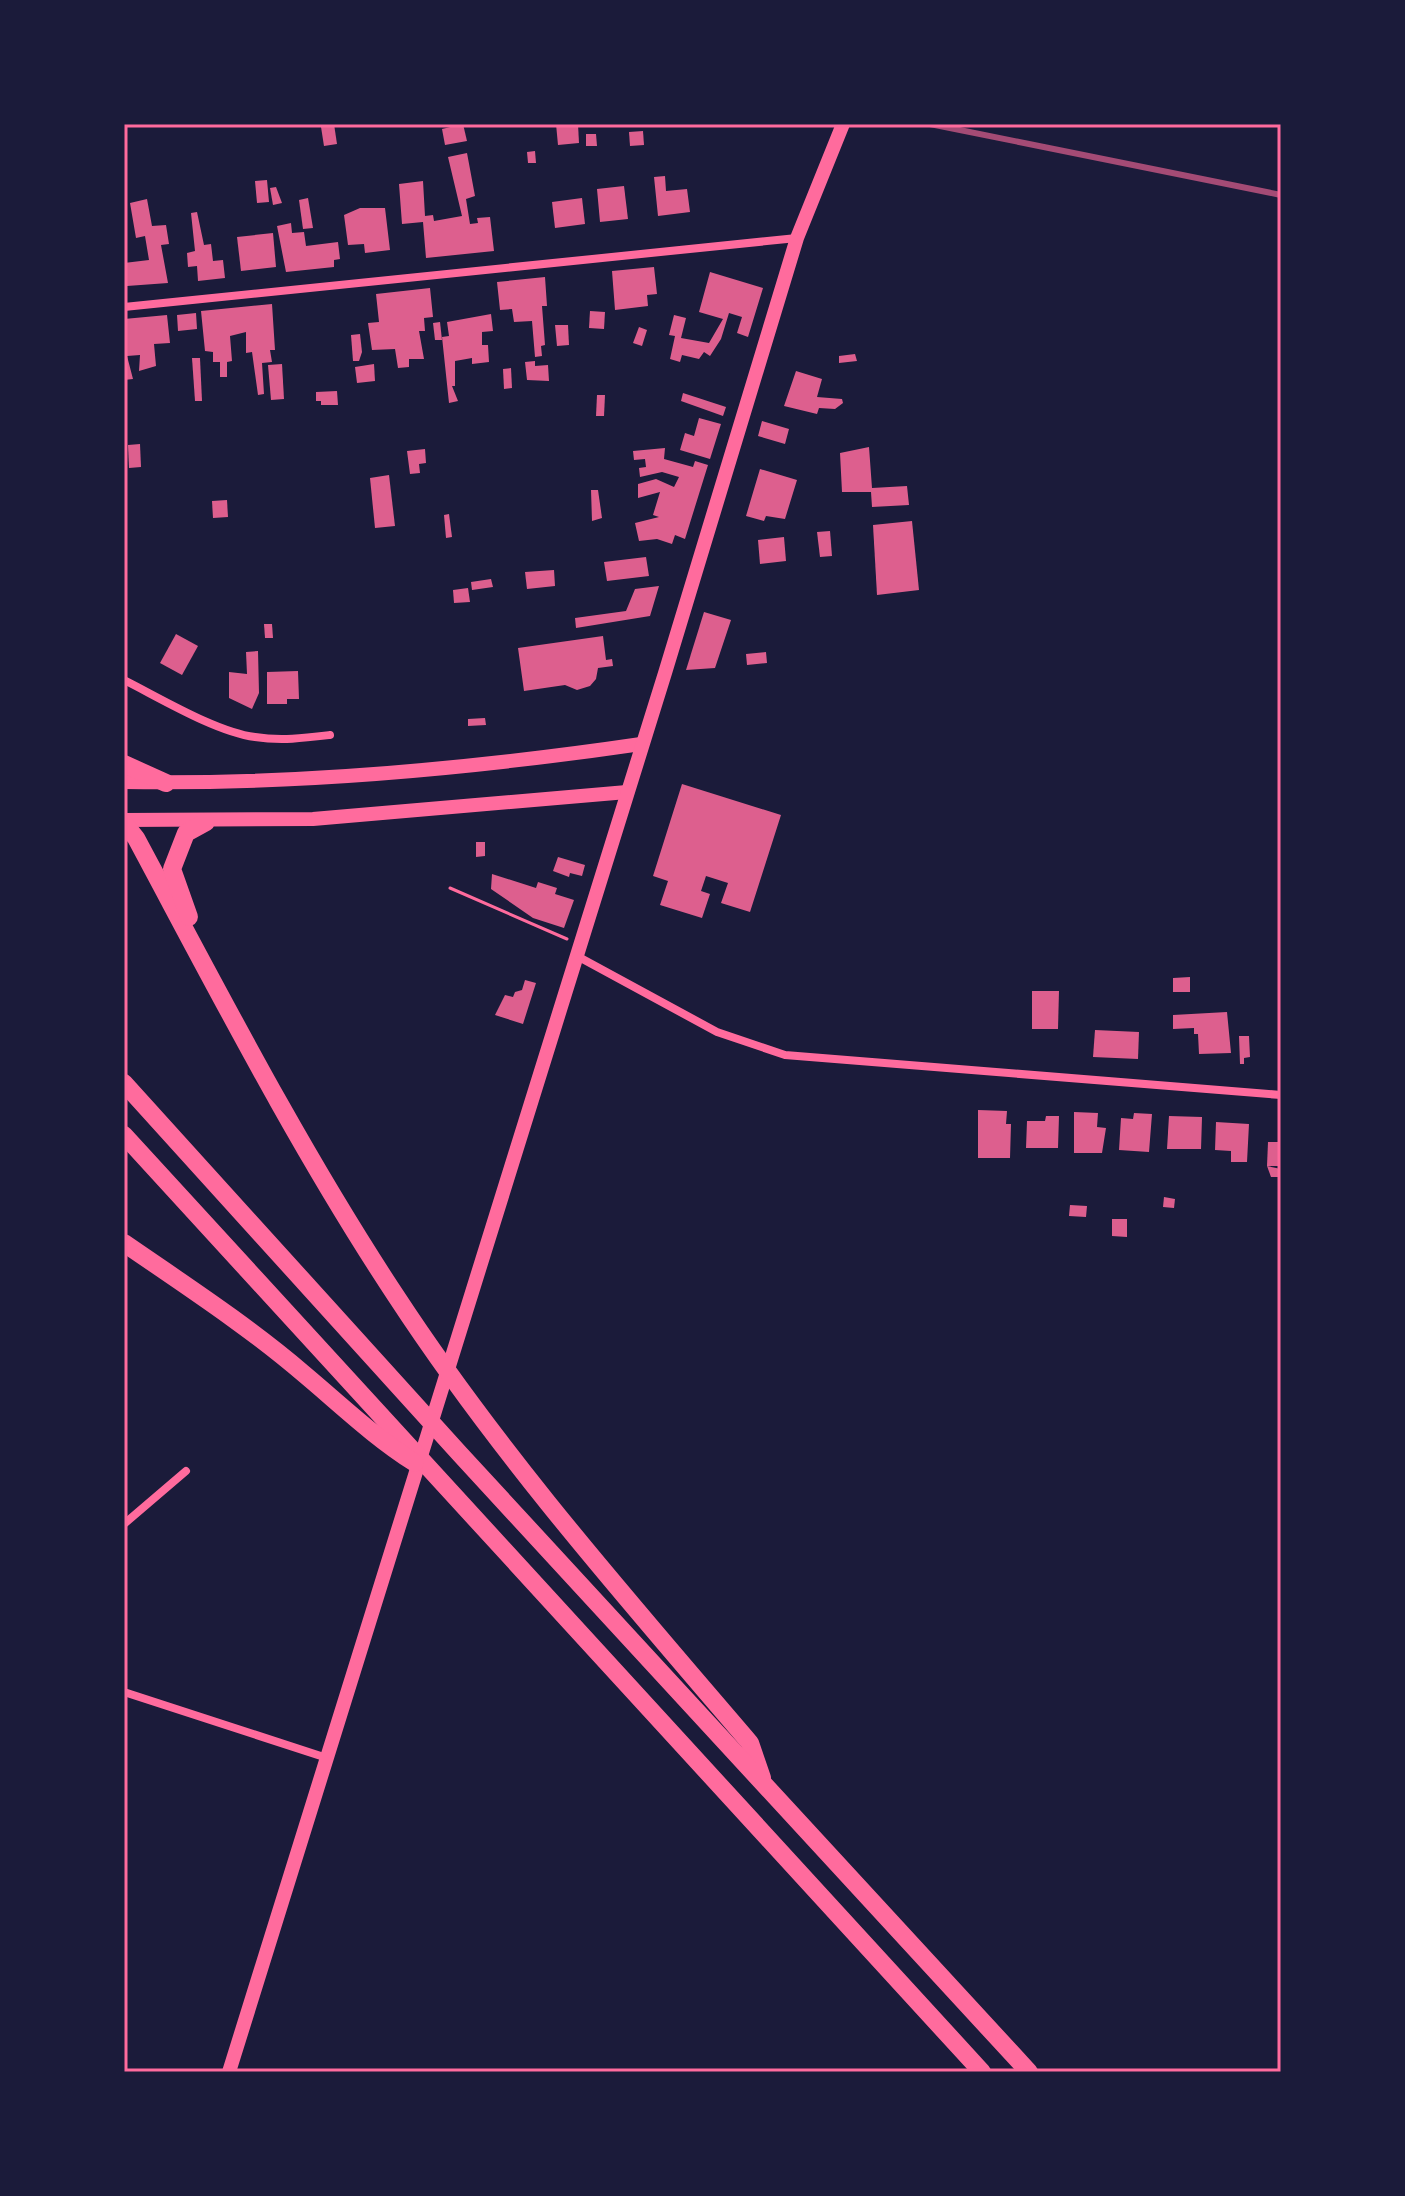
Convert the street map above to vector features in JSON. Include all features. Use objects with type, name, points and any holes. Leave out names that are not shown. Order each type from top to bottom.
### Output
[{"type":"highway","points":[[124,764],[166,783]]},
{"type":"highway","points":[[124,822],[136,838],[326,1187],[397,1298],[482,1417],[599,1565],[750,1743],[764,1785]]},
{"type":"highway","points":[[202,958],[172,869],[186,833],[206,822]]},
{"type":"highway","points":[[124,1083],[1029,2072]]},
{"type":"highway","points":[[124,1135],[982,2072]]},
{"type":"highway","points":[[124,1243],[220,1309],[304,1373],[375,1438],[438,1478]]},
{"type":"main road","points":[[229,2072],[797,238],[843,124]]},
{"type":"main road","points":[[124,782],[367,775],[515,763],[641,744]]},
{"type":"main road","points":[[124,822],[313,819],[627,792]]},
{"type":"street","points":[[124,307],[797,238]]},
{"type":"street","points":[[124,680],[189,713],[253,737],[293,739],[330,735]]},
{"type":"street","points":[[579,950],[717,1032],[785,1055],[1281,1095]]},
{"type":"street","points":[[124,1524],[186,1471]]},
{"type":"street","points":[[124,1692],[327,1758]]},
{"type":"path","points":[[450,888],[579,950]]},
{"type":"building","points":[[334,124],[337,144],[324,146],[321,127]]},
{"type":"building","points":[[463,124],[467,141],[445,145],[442,129]]},
{"type":"building","points":[[556,124],[578,124],[579,143],[558,145]]},
{"type":"building","points":[[643,131],[644,145],[630,146],[629,132]]},
{"type":"building","points":[[586,134],[596,134],[597,146],[586,146]]},
{"type":"building","points":[[535,151],[536,163],[528,163],[527,152]]},
{"type":"building","points":[[467,153],[475,196],[466,199],[470,224],[478,223],[477,218],[490,217],[494,251],[426,258],[423,222],[402,224],[399,184],[423,181],[425,216],[433,215],[434,221],[462,216],[448,157]]},
{"type":"building","points":[[665,176],[666,191],[687,189],[690,212],[658,216],[654,177]]},
{"type":"building","points":[[267,180],[269,202],[257,203],[255,181]]},
{"type":"building","points":[[624,186],[628,219],[600,222],[597,189]]},
{"type":"building","points":[[276,187],[282,203],[273,205],[270,188]]},
{"type":"building","points":[[308,198],[313,228],[303,229],[299,200]]},
{"type":"building","points":[[582,198],[585,224],[555,228],[552,202]]},
{"type":"building","points":[[147,199],[152,226],[166,225],[169,244],[161,245],[168,283],[127,286],[124,289],[124,263],[149,260],[145,236],[136,238],[130,203]]},
{"type":"building","points":[[360,208],[385,208],[390,250],[365,253],[364,244],[348,245],[344,215]]},
{"type":"building","points":[[197,212],[204,245],[211,244],[213,261],[223,260],[225,278],[198,281],[197,266],[188,267],[187,253],[195,251],[191,213]]},
{"type":"building","points":[[291,223],[292,233],[304,232],[306,246],[338,242],[340,259],[334,260],[334,267],[286,272],[277,226]]},
{"type":"building","points":[[273,233],[276,267],[241,271],[237,237]]},
{"type":"building","points":[[654,267],[657,294],[647,295],[648,306],[615,310],[612,271]]},
{"type":"building","points":[[710,272],[763,288],[748,337],[737,333],[742,317],[729,313],[721,339],[710,356],[704,352],[699,359],[682,355],[680,362],[670,359],[675,336],[669,335],[674,315],[686,318],[681,338],[709,343],[723,319],[699,312]]},
{"type":"building","points":[[545,277],[547,306],[542,306],[545,345],[541,346],[542,356],[535,357],[532,321],[514,322],[512,309],[500,310],[497,282]]},
{"type":"building","points":[[430,288],[433,317],[424,318],[425,331],[419,331],[424,359],[409,359],[409,367],[398,368],[395,349],[372,350],[368,323],[379,322],[376,294]]},
{"type":"building","points":[[272,304],[275,350],[270,350],[272,362],[262,363],[264,394],[258,395],[252,352],[246,353],[246,332],[230,336],[232,361],[227,362],[227,377],[220,377],[220,362],[213,362],[213,352],[205,351],[201,311]]},
{"type":"building","points":[[590,311],[605,312],[604,329],[589,328]]},
{"type":"building","points":[[196,313],[197,329],[178,331],[177,315]]},
{"type":"building","points":[[491,314],[493,331],[482,332],[482,345],[488,345],[489,362],[472,364],[472,358],[455,361],[455,386],[452,386],[458,401],[449,403],[442,337],[449,336],[447,322]]},
{"type":"building","points":[[167,315],[170,343],[154,344],[156,366],[139,371],[140,355],[127,356],[133,379],[124,380],[124,319]]},
{"type":"building","points":[[440,322],[442,340],[435,340],[433,323]]},
{"type":"building","points":[[555,325],[568,325],[569,345],[557,346]]},
{"type":"building","points":[[639,327],[647,330],[642,346],[633,343]]},
{"type":"building","points":[[360,334],[362,352],[359,361],[353,361],[351,335]]},
{"type":"building","points":[[855,354],[857,361],[839,363],[839,356]]},
{"type":"building","points":[[192,358],[200,358],[202,401],[195,401]]},
{"type":"building","points":[[535,361],[535,366],[548,365],[549,381],[527,380],[525,362]]},
{"type":"building","points":[[282,364],[284,399],[271,400],[268,365]]},
{"type":"building","points":[[374,364],[375,381],[357,383],[355,367]]},
{"type":"building","points":[[511,368],[512,388],[504,389],[503,369]]},
{"type":"building","points":[[796,371],[822,379],[817,397],[842,399],[843,403],[835,409],[819,408],[817,414],[784,406]]},
{"type":"building","points":[[337,391],[338,405],[321,405],[321,401],[316,401],[316,392]]},
{"type":"building","points":[[683,393],[726,407],[723,416],[681,401]]},
{"type":"building","points":[[597,395],[605,395],[604,416],[596,416]]},
{"type":"building","points":[[699,418],[721,424],[710,459],[680,450],[685,433],[694,436]]},
{"type":"building","points":[[762,421],[789,429],[785,444],[758,436]]},
{"type":"building","points":[[140,444],[141,467],[129,468],[128,445]]},
{"type":"building","points":[[869,447],[872,488],[907,486],[909,505],[872,507],[871,492],[842,492],[840,453]]},
{"type":"building","points":[[665,448],[664,459],[693,467],[695,461],[708,465],[685,539],[675,535],[672,544],[657,539],[639,541],[635,523],[659,517],[653,515],[660,492],[638,498],[638,484],[656,479],[674,487],[679,477],[662,472],[640,477],[639,468],[646,467],[645,459],[634,460],[633,451]]},
{"type":"building","points":[[425,449],[426,463],[419,464],[420,473],[410,474],[407,451]]},
{"type":"building","points":[[760,469],[797,480],[785,519],[766,516],[764,521],[746,516]]},
{"type":"building","points":[[389,475],[395,526],[375,528],[370,478]]},
{"type":"building","points":[[591,490],[598,490],[602,518],[592,521]]},
{"type":"building","points":[[227,500],[228,517],[213,518],[212,501]]},
{"type":"building","points":[[449,514],[452,537],[446,538],[444,515]]},
{"type":"building","points":[[912,521],[919,590],[877,595],[873,525]]},
{"type":"building","points":[[830,531],[832,556],[820,557],[817,532]]},
{"type":"building","points":[[784,537],[786,561],[760,564],[758,540]]},
{"type":"building","points":[[646,557],[649,576],[607,581],[604,562]]},
{"type":"building","points":[[554,570],[555,586],[527,589],[525,572]]},
{"type":"building","points":[[491,579],[493,587],[472,590],[471,582]]},
{"type":"building","points":[[659,586],[650,616],[576,628],[575,618],[626,611],[635,589]]},
{"type":"building","points":[[468,588],[470,602],[454,603],[453,590]]},
{"type":"building","points":[[704,612],[731,620],[715,668],[686,670]]},
{"type":"building","points":[[264,624],[272,624],[273,638],[265,638]]},
{"type":"building","points":[[176,634],[198,646],[182,675],[160,663]]},
{"type":"building","points":[[603,636],[606,660],[612,659],[613,666],[598,668],[596,679],[590,686],[577,690],[565,685],[524,691],[518,648]]},
{"type":"building","points":[[258,651],[259,693],[252,709],[229,698],[229,672],[247,674],[246,652]]},
{"type":"building","points":[[766,652],[767,663],[747,665],[746,654]]},
{"type":"building","points":[[298,671],[299,699],[287,699],[287,704],[267,704],[267,672]]},
{"type":"building","points":[[485,718],[486,725],[468,726],[468,719]]},
{"type":"building","points":[[682,784],[781,815],[750,912],[721,903],[728,883],[706,876],[701,891],[710,894],[702,918],[660,905],[668,881],[653,876]]},
{"type":"building","points":[[476,842],[485,842],[485,856],[476,857]]},
{"type":"building","points":[[558,857],[585,865],[582,876],[570,873],[569,877],[553,871]]},
{"type":"building","points":[[492,874],[536,888],[538,882],[557,888],[555,894],[574,900],[564,928],[533,918],[491,889]]},
{"type":"building","points":[[1190,977],[1190,992],[1173,992],[1173,978]]},
{"type":"building","points":[[525,980],[536,983],[523,1024],[495,1015],[505,995],[513,997],[515,992],[522,990]]},
{"type":"building","points":[[1032,991],[1059,991],[1058,1029],[1032,1029]]},
{"type":"building","points":[[1227,1012],[1231,1053],[1199,1054],[1198,1034],[1194,1034],[1194,1028],[1173,1029],[1173,1015]]},
{"type":"building","points":[[1095,1030],[1139,1032],[1138,1059],[1093,1057]]},
{"type":"building","points":[[1239,1036],[1249,1036],[1250,1057],[1244,1058],[1244,1064],[1240,1064]]},
{"type":"building","points":[[978,1110],[1007,1111],[1006,1124],[1011,1124],[1010,1158],[978,1158]]},
{"type":"building","points":[[1074,1112],[1098,1113],[1097,1127],[1106,1128],[1102,1153],[1074,1153]]},
{"type":"building","points":[[1134,1113],[1152,1114],[1149,1152],[1119,1150],[1121,1118],[1133,1119]]},
{"type":"building","points":[[1046,1116],[1059,1116],[1058,1148],[1026,1148],[1027,1121],[1045,1121]]},
{"type":"building","points":[[1169,1116],[1202,1117],[1201,1149],[1167,1149]]},
{"type":"building","points":[[1216,1122],[1249,1124],[1247,1162],[1231,1162],[1231,1151],[1215,1150]]},
{"type":"building","points":[[1268,1142],[1281,1142],[1281,1166],[1267,1166]]},
{"type":"building","points":[[1267,1166],[1281,1169],[1281,1177],[1271,1177]]},
{"type":"building","points":[[1164,1197],[1175,1199],[1174,1208],[1163,1207]]},
{"type":"building","points":[[1070,1205],[1087,1206],[1086,1217],[1069,1216]]},
{"type":"building","points":[[1112,1219],[1127,1219],[1127,1237],[1112,1236]]},
{"type":"railway","points":[[930,124],[1281,195]]}]
